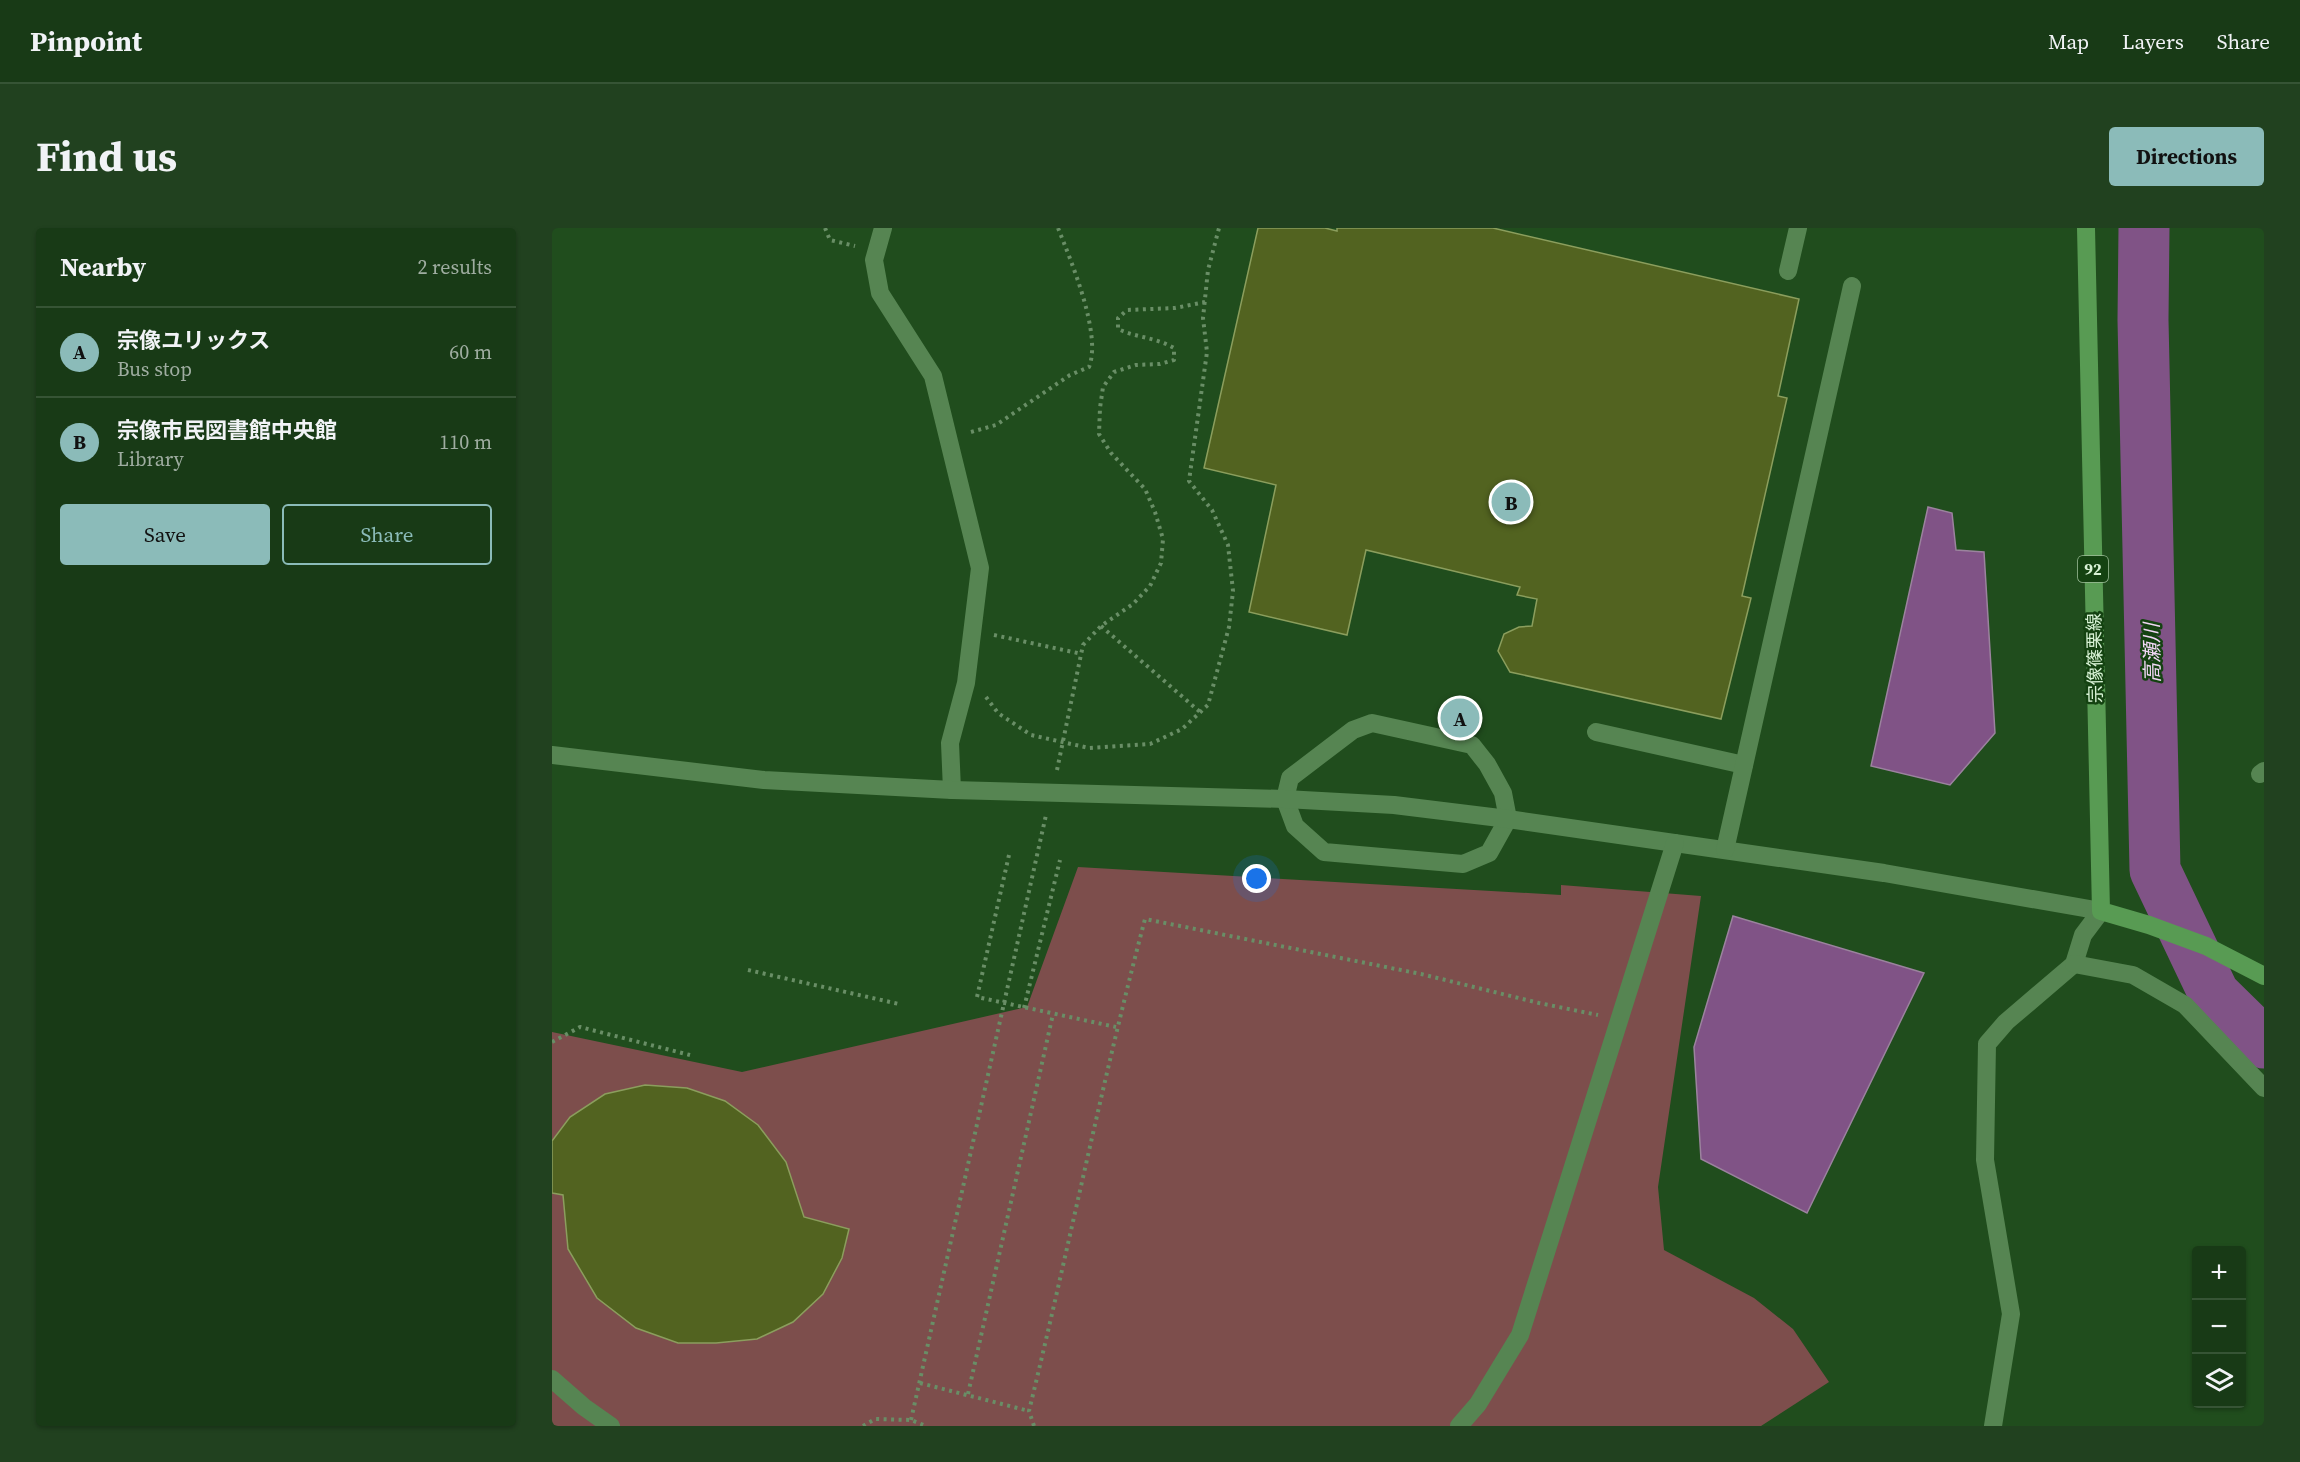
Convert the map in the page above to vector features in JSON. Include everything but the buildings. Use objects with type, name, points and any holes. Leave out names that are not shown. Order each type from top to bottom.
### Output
[{"type":"main road","name":"宗像篠栗線","points":[[2086,228],[2101,911]]},
{"type":"main road","points":[[2101,911],[2149,925],[2206,946],[2264,976]]},
{"type":"street","points":[[883,228],[874,260],[880,293],[933,376],[980,568],[967,673],[950,743],[951,790]]},
{"type":"street","points":[[1788,271],[1798,228]]},
{"type":"street","points":[[1725,850],[1852,286]]},
{"type":"street","points":[[1372,723],[1472,745],[1487,764],[1503,793],[1508,819],[1489,853],[1463,864],[1324,852],[1295,826],[1285,799],[1290,778],[1353,730],[1372,723]]},
{"type":"street","points":[[1596,732],[1744,765]]},
{"type":"street","points":[[552,755],[764,780],[951,790],[1285,799],[1394,805],[1508,819],[1884,873],[2101,911],[2083,935],[2074,964],[2006,1022],[1987,1044],[1985,1160],[2011,1314],[1993,1426]]},
{"type":"street","points":[[1459,1426],[1484,1394],[1520,1335],[1675,843]]},
{"type":"street","points":[[2074,964],[2133,975],[2185,1005],[2264,1088]]},
{"type":"street","points":[[552,1379],[611,1426]]},
{"type":"path","points":[[825,228],[830,240],[876,252]]},
{"type":"path","points":[[948,439],[996,425],[1070,375],[1089,367],[1094,356],[1089,322],[1074,269],[1058,228]]},
{"type":"path","points":[[967,673],[998,713],[1031,735],[1089,748],[1150,744],[1182,729],[1208,705],[1229,627],[1233,591],[1228,545],[1212,510],[1189,481],[1207,352],[1203,318],[1208,270],[1219,228]]},
{"type":"path","points":[[1056,773],[1075,692],[1083,645],[1101,626],[1133,604],[1150,586],[1161,562],[1163,539],[1155,512],[1145,489],[1111,453],[1099,434],[1100,408],[1103,387],[1114,372],[1136,365],[1160,364],[1174,360],[1174,348],[1160,340],[1130,335],[1118,329],[1118,318],[1127,310],[1174,308],[1205,302]]},
{"type":"path","points":[[1101,626],[1201,712]]},
{"type":"path","points":[[972,631],[1082,654]]},
{"type":"path","points":[[911,1420],[1048,808]]},
{"type":"path","points":[[1008,855],[977,997],[1116,1027]]},
{"type":"path","points":[[1024,1008],[1060,860]]},
{"type":"path","points":[[1034,1426],[1029,1411],[1063,1270],[1116,1027],[1145,919],[1421,974],[1539,1003],[1619,1019]]},
{"type":"path","points":[[748,970],[899,1004]]},
{"type":"path","points":[[968,1394],[1053,1014]]},
{"type":"path","points":[[552,1042],[580,1027],[690,1055]]},
{"type":"path","points":[[920,1383],[1029,1411]]},
{"type":"path","points":[[863,1426],[875,1419],[911,1420],[926,1426]]},
{"type":"shaded area","points":[[1928,507],[1952,513],[1956,550],[1984,552],[1995,733],[1950,785],[1871,766]]},
{"type":"shaded area","points":[[1078,867],[1561,895],[1561,885],[1701,896],[1658,1187],[1664,1250],[1754,1298],[1793,1329],[1829,1382],[1761,1426],[552,1426],[552,1032],[742,1072],[1027,1007]]},
{"type":"shaded area","points":[[1733,916],[1924,973],[1807,1213],[1701,1159],[1694,1047]]},
{"type":"waterway","name":"高瀬川","points":[[2144,228],[2143,320],[2155,870],[2214,994],[2264,1043]]},
{"type":"place","name":"宗像市民図書館中央館","points":[[1511,502]]},
{"type":"place","name":"宗像ユリックス","points":[[1460,718]]}]
